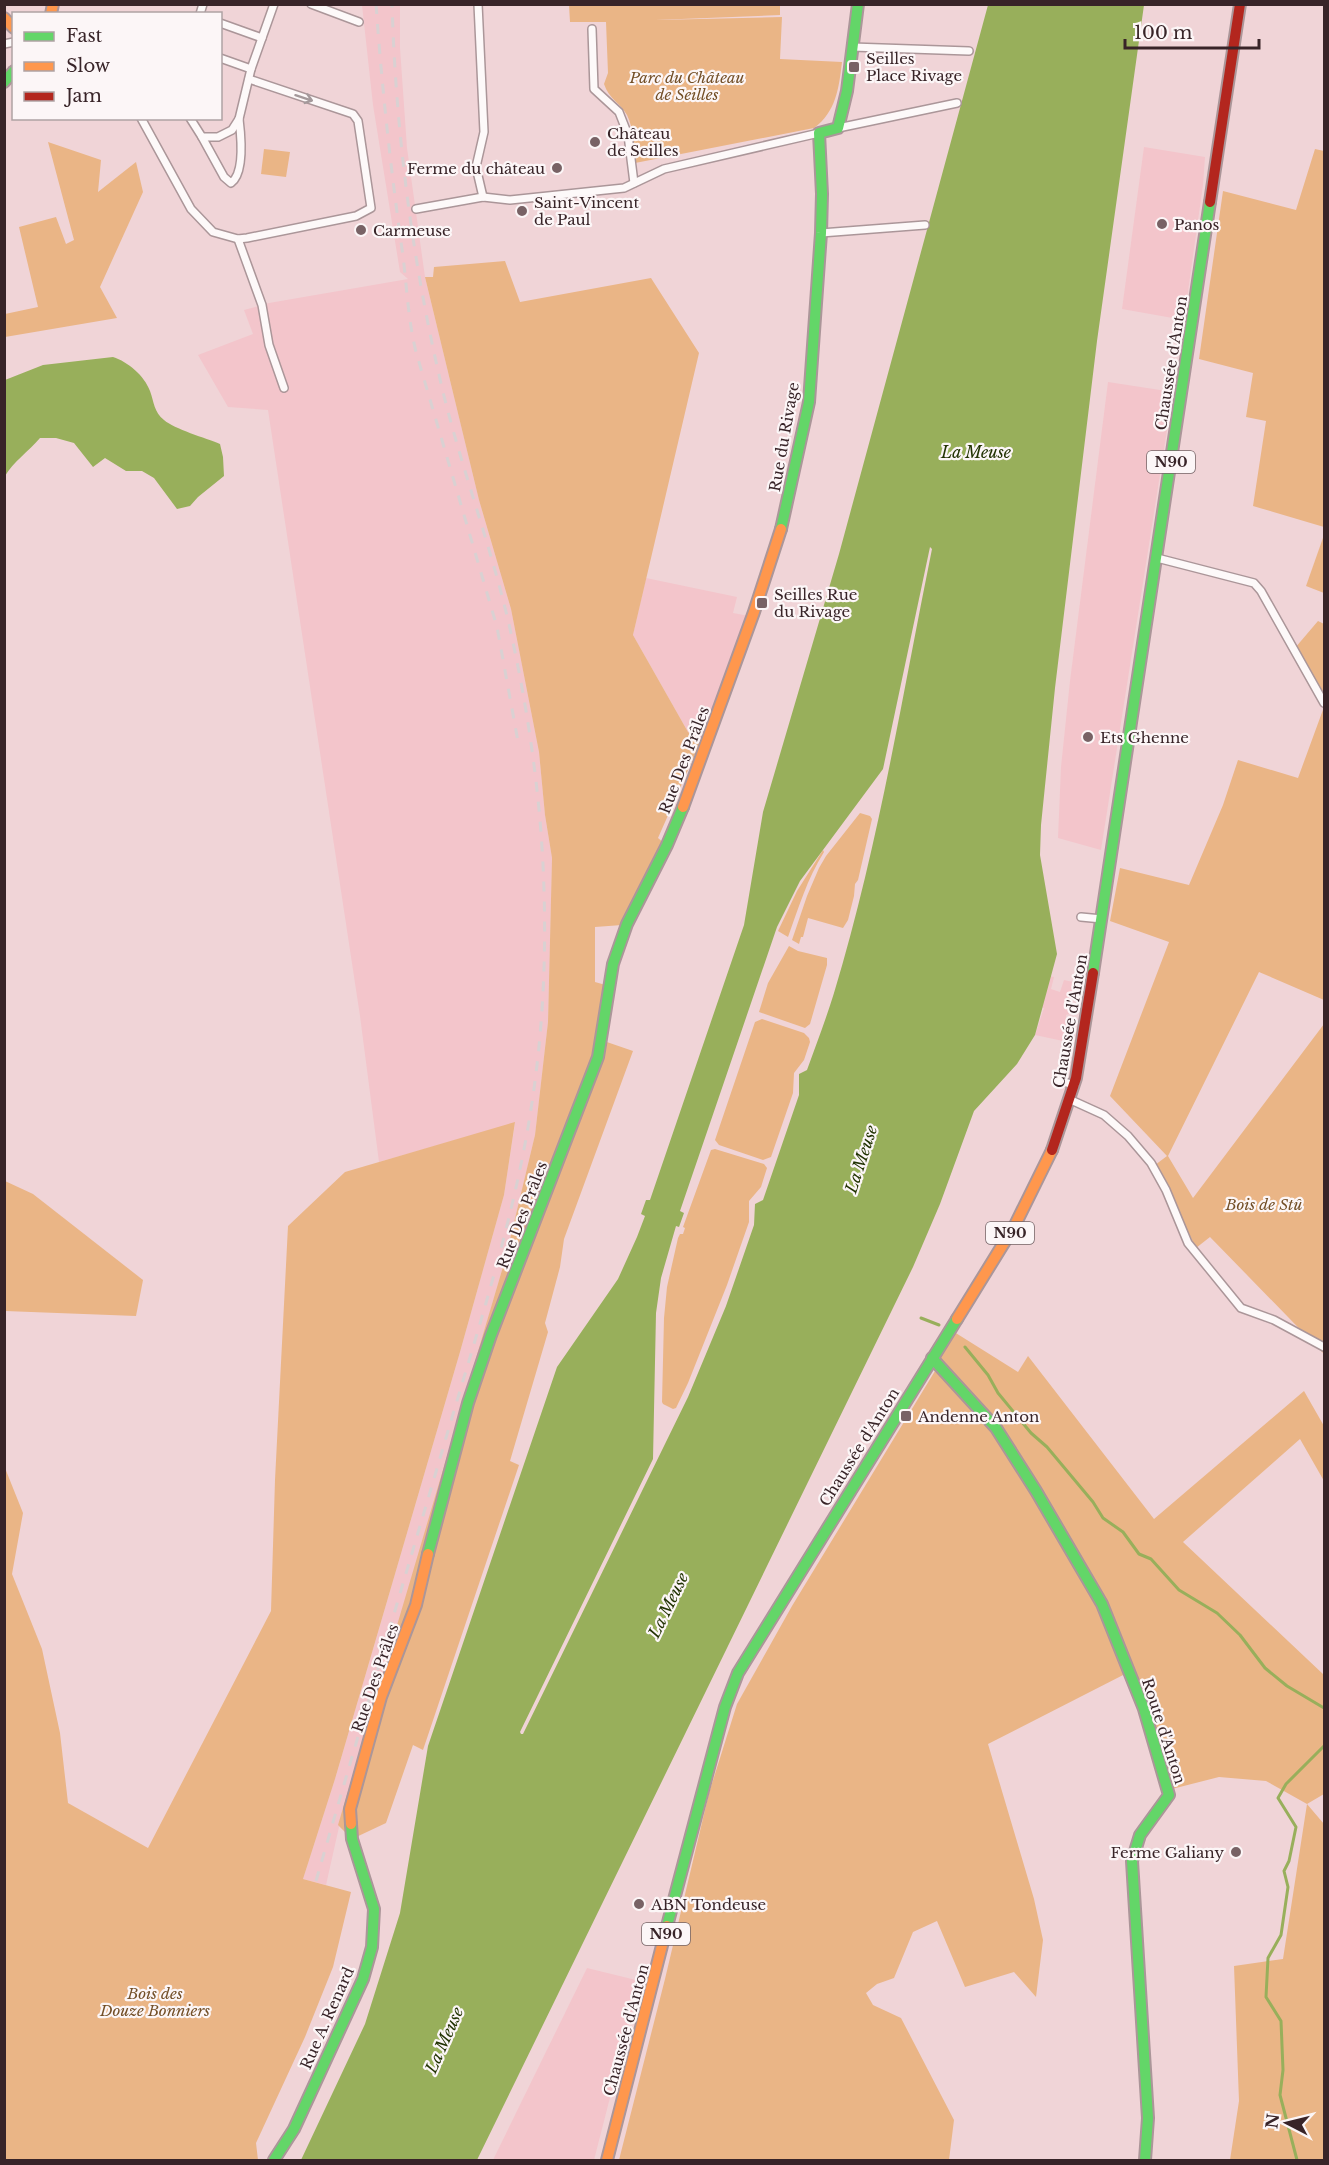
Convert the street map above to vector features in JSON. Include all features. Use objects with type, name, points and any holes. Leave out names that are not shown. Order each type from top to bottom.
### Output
[{"type":"street","points":[[202,137],[218,137],[232,130],[239,119],[251,69],[274,4]]},
{"type":"street","points":[[311,4],[359,22]]},
{"type":"street","points":[[838,128],[847,90],[858,4]]},
{"type":"street","name":"Chaussée d'Anton","points":[[607,2160],[702,1789],[734,1684],[768,1623],[1040,1182],[1060,1135],[1071,1100],[1102,919],[1240,4]]},
{"type":"street","points":[[479,5],[484,132],[476,167],[483,197]]},
{"type":"street","points":[[222,25],[262,38]]},
{"type":"street","points":[[592,29],[594,89],[619,112],[628,135],[634,183]]},
{"type":"street","points":[[852,47],[969,51]]},
{"type":"street","points":[[222,59],[251,69]]},
{"type":"street","points":[[142,120],[190,209],[213,232],[238,239],[356,216],[371,208],[358,121],[353,114],[249,80]]},
{"type":"street","points":[[416,208],[483,197],[510,200],[624,188],[664,169],[957,103]]},
{"type":"street","points":[[191,120],[224,177],[231,183],[236,180],[242,141],[239,119]]},
{"type":"street","name":"Rue du Rivage","points":[[744,641],[778,538],[795,473],[809,402],[821,233],[819,133]]},
{"type":"street","points":[[821,233],[925,225]]},
{"type":"street","points":[[238,239],[262,305],[269,345],[284,388]]},
{"type":"street","points":[[1157,558],[1254,583],[1261,591],[1324,703]]},
{"type":"street","name":"Rue Des Prâles","points":[[350,1809],[381,1697],[416,1605],[438,1511],[468,1403],[491,1335],[598,1057],[613,964],[627,924],[668,845],[744,641]]},
{"type":"street","points":[[1081,917],[1102,919]]},
{"type":"street","points":[[1056,1080],[1075,1084]]},
{"type":"street","points":[[1071,1100],[1104,1115],[1128,1136],[1151,1163],[1166,1190],[1188,1243],[1241,1308],[1274,1320],[1324,1347]]},
{"type":"street","name":"Route d'Anton","points":[[932,1358],[996,1428],[1102,1604],[1144,1709],[1169,1795],[1140,1835],[1132,1861],[1148,2118],[1145,2160]]},
{"type":"street","name":"Rue A. Renard","points":[[274,2160],[294,2129],[363,1979],[372,1947],[374,1909],[352,1839],[350,1809]]},
{"type":"shaded area","points":[[362,5],[400,5],[400,48],[407,148],[425,277],[479,500],[511,609],[539,752],[552,858],[548,1022],[535,1135],[505,1260],[339,1827],[326,1885],[303,1879],[335,1779],[460,1352],[504,1195],[515,1123],[379,1162],[360,1016],[268,410],[228,407],[198,355],[253,334],[244,310],[269,303],[408,279],[400,272],[373,105]]},
{"type":"shaded area","points":[[1144,147],[1205,157],[1184,320],[1122,309]]},
{"type":"shaded area","points":[[1108,382],[1173,392],[1101,850],[1058,838],[1061,767],[1070,681]]},
{"type":"shaded area","points":[[646,578],[737,597],[733,613],[749,616],[700,743],[688,732],[633,635]]},
{"type":"shaded area","points":[[1019,970],[1054,977],[1051,989],[1060,992],[1064,980],[1073,982],[1069,1003],[1072,1004],[1072,1008],[1066,1015],[1068,1023],[1063,1041],[1035,1035],[1044,1008],[1006,998]]},
{"type":"shaded area","points":[[587,1968],[640,1981],[594,2160],[493,2160]]},
{"type":"green space","name":"Parc du Château de Seilles","points":[[569,5],[780,5],[780,15],[656,20],[782,17],[780,59],[842,62],[835,99],[827,115],[814,128],[635,163],[629,120],[604,84],[608,73],[606,22],[570,22]]},
{"type":"green space","points":[[48,142],[101,160],[98,192],[136,162],[143,192],[100,287],[117,318],[5,337],[5,314],[38,307],[19,227],[56,217],[66,244],[74,240]]},
{"type":"green space","points":[[264,149],[290,152],[286,177],[261,174]]},
{"type":"green space","points":[[1315,149],[1324,151],[1324,527],[1253,506],[1266,421],[1246,417],[1253,373],[1199,359],[1223,191],[1296,210]]},
{"type":"green space","points":[[505,261],[520,302],[651,278],[699,353],[633,635],[688,732],[700,743],[658,838],[664,843],[622,925],[595,927],[595,982],[609,986],[601,1040],[633,1051],[564,1239],[560,1267],[545,1323],[548,1332],[510,1461],[519,1465],[423,1750],[413,1745],[386,1823],[352,1839],[338,1825],[505,1260],[535,1135],[548,1022],[552,858],[539,752],[511,609],[479,500],[425,277],[433,277],[434,267]]},
{"type":"green space","points":[[1324,535],[1324,593],[1306,586]]},
{"type":"green space","points":[[1318,621],[1324,624],[1324,698],[1295,648]]},
{"type":"green space","name":"Bois de Stû","points":[[1324,707],[1324,1000],[1259,972],[1168,1156],[1193,1198],[1324,1024],[1324,1354],[1210,1237],[1196,1248],[1155,1165],[1167,1156],[1110,1096],[1169,942],[1110,921],[1120,868],[1189,885],[1223,805],[1238,760],[1298,778]]},
{"type":"green space","points":[[860,813],[872,819],[848,920],[843,928],[808,918],[799,944],[792,940],[819,868]]},
{"type":"green space","points":[[823,850],[788,937],[778,931],[797,891]]},
{"type":"green space","points":[[789,946],[798,951],[827,958],[810,1024],[805,1028],[759,1012],[768,983]]},
{"type":"green space","points":[[762,1019],[804,1033],[810,1042],[804,1060],[794,1073],[793,1093],[771,1157],[763,1160],[719,1145],[715,1140],[755,1022]]},
{"type":"green space","name":"Bois des Douze Bonniers","points":[[515,1122],[504,1195],[335,1779],[303,1879],[351,1892],[333,1967],[305,2037],[256,2143],[258,2160],[5,2160],[5,1468],[23,1513],[12,1574],[42,1649],[60,1733],[68,1803],[148,1848],[271,1611],[288,1226],[345,1172]]},
{"type":"green space","points":[[715,1149],[764,1164],[767,1168],[761,1187],[749,1201],[749,1222],[727,1285],[688,1383],[676,1408],[673,1409],[662,1402],[667,1287],[678,1238],[680,1234],[683,1234],[685,1228],[683,1227],[711,1150]]},
{"type":"green space","points":[[5,1181],[33,1194],[143,1280],[136,1316],[5,1311]]},
{"type":"green space","points":[[951,1330],[1018,1372],[1028,1356],[1154,1519],[1304,1391],[1324,1426],[1324,1481],[1300,1439],[1183,1542],[1324,1675],[1324,1794],[1307,1804],[1266,1781],[1219,1777],[1168,1790],[1129,1672],[988,1744],[1034,1899],[1043,1940],[1036,1997],[1014,1972],[965,1987],[937,1921],[913,1932],[894,1978],[877,1984],[866,1993],[873,2005],[901,2018],[954,2120],[949,2160],[619,2160],[709,1793],[737,1704],[792,1606],[935,1371],[957,1389],[932,1358]]},
{"type":"green space","points":[[1307,1804],[1324,1824],[1324,2160],[1230,2160],[1239,2101],[1234,1966],[1283,1959]]},
{"type":"water","name":"La Meuse","points":[[988,5],[1144,5],[1097,341],[1055,688],[1040,855],[1057,954],[1035,1035],[1017,1064],[974,1111],[940,1204],[913,1267],[477,2160],[301,2160],[365,2024],[400,1913],[428,1746],[557,1367],[618,1279],[637,1237],[645,1216],[641,1214],[646,1200],[650,1200],[744,925],[763,812],[839,554]],"holes":[[[930,547],[932,549],[888,772],[850,938],[831,1003],[807,1070],[799,1074],[799,1095],[763,1200],[755,1204],[754,1225],[726,1306],[688,1397],[521,1734],[653,1459],[656,1313],[661,1278],[676,1226],[679,1227],[684,1213],[680,1211],[777,927],[800,881],[883,769]]]},
{"type":"water","points":[[113,357],[130,366],[140,375],[150,391],[156,410],[164,420],[182,430],[220,444],[224,476],[190,506],[177,509],[154,478],[142,471],[126,471],[105,458],[93,467],[74,443],[56,438],[40,438],[5,476],[5,380],[43,365]]},
{"type":"waterway","points":[[921,1318],[939,1325]]},
{"type":"waterway","points":[[965,1347],[988,1375],[998,1393],[1031,1433],[1047,1447],[1093,1502],[1103,1518],[1123,1532],[1139,1554],[1151,1559],[1179,1590],[1217,1613],[1240,1635],[1265,1668],[1287,1686],[1324,1708]]},
{"type":"waterway","points":[[1297,2160],[1280,2095],[1283,2070],[1281,2021],[1266,1997],[1268,1958],[1281,1935],[1288,1887],[1284,1871],[1289,1861],[1296,1827],[1278,1798],[1286,1784],[1324,1746]]},
{"type":"railway","points":[[376,4],[387,130],[413,340],[497,627],[519,747]]},
{"type":"railway","points":[[316,1881],[503,1240],[531,1109],[543,1001],[545,929],[543,856],[538,795],[527,719],[508,620],[451,424],[423,299],[402,152],[392,4]]},
{"type":"traffic: fast","points":[[781,529],[809,402],[821,233],[819,133],[838,128],[847,91],[858,4]]},
{"type":"traffic: fast","points":[[4,82],[12,73]]},
{"type":"traffic: fast","points":[[1093,973],[1210,202]]},
{"type":"traffic: fast","points":[[428,1554],[468,1403],[491,1335],[598,1057],[613,964],[627,924],[667,845],[683,807]]},
{"type":"traffic: fast","points":[[667,1926],[725,1707],[738,1673],[957,1319]]},
{"type":"traffic: fast","points":[[932,1358],[996,1428],[1102,1604],[1144,1709],[1169,1795],[1140,1835],[1132,1861],[1148,2118],[1145,2160]]},
{"type":"traffic: fast","points":[[274,2160],[294,2129],[363,1979],[372,1947],[374,1909],[352,1839],[351,1824]]},
{"type":"traffic: slow","points":[[51,12],[53,4]]},
{"type":"traffic: slow","points":[[4,18],[12,26]]},
{"type":"traffic: slow","points":[[683,807],[754,612],[781,529]]},
{"type":"traffic: slow","points":[[957,1319],[1015,1225],[1052,1150]]},
{"type":"traffic: slow","points":[[351,1824],[350,1809],[381,1697],[416,1605],[428,1554]]},
{"type":"traffic: slow","points":[[607,2160],[667,1926]]},
{"type":"traffic: jam","points":[[1210,202],[1240,4]]},
{"type":"traffic: jam","points":[[1052,1150],[1076,1078],[1093,973]]},
{"type":"place","name":"Seilles Place Rivage","points":[[854,67]]},
{"type":"place","name":"Château de Seilles","points":[[595,142]]},
{"type":"place","name":"Ferme du château","points":[[557,168]]},
{"type":"place","name":"Saint-Vincent de Paul","points":[[522,211]]},
{"type":"place","name":"Panos","points":[[1162,224]]},
{"type":"place","name":"Carmeuse","points":[[361,230]]},
{"type":"place","name":"Seilles Rue du Rivage","points":[[762,603]]},
{"type":"place","name":"Ets Ghenne","points":[[1088,737]]},
{"type":"place","name":"Andenne Anton","points":[[906,1416]]},
{"type":"place","name":"Ferme Galiany","points":[[1236,1852]]},
{"type":"place","name":"ABN Tondeuse","points":[[639,1904]]}]
